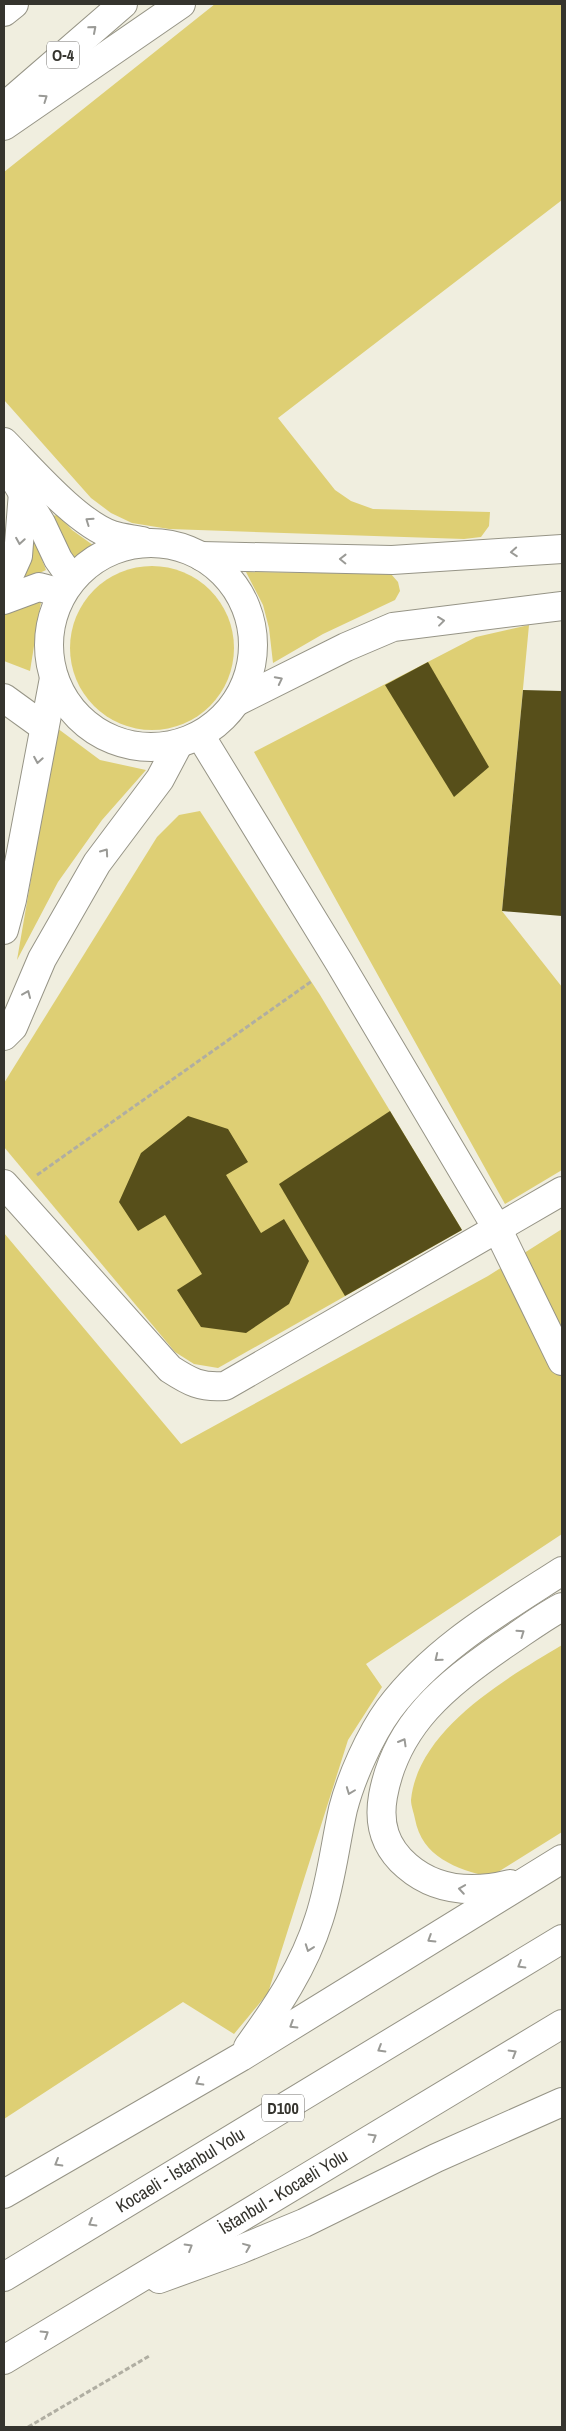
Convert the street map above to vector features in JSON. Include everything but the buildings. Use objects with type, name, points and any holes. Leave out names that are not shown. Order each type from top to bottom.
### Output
[{"type":"main road","points":[[4,12],[14,4]]},
{"type":"main road","name":"O-4","points":[[4,107],[123,4]]},
{"type":"main road","points":[[4,126],[181,4]]},
{"type":"main road","points":[[4,442],[68,505],[111,535],[177,546],[202,556],[228,577],[245,606],[253,638],[250,672],[236,702],[220,720],[189,740],[97,863],[42,959],[14,1027],[4,1036]]},
{"type":"main road","points":[[4,462],[23,492],[58,559],[67,586]]},
{"type":"main road","points":[[4,587],[18,556],[23,492]]},
{"type":"main road","points":[[151,543],[120,548],[92,561],[67,586],[49,634],[50,661],[54,678],[73,712],[95,732],[122,743],[150,748],[189,740]]},
{"type":"main road","points":[[202,556],[392,560],[562,549]]},
{"type":"main road","points":[[4,600],[39,587],[67,586]]},
{"type":"main road","points":[[236,702],[346,647],[393,627],[562,606]]},
{"type":"main road","points":[[4,930],[12,900],[54,678]]},
{"type":"main road","points":[[4,698],[44,727]]},
{"type":"main road","points":[[189,740],[339,962],[498,1230],[562,1361]]},
{"type":"main road","points":[[8,1188],[170,1369],[188,1380],[207,1387],[225,1386],[498,1230],[562,1191]]},
{"type":"main road","points":[[241,2057],[282,1999],[304,1960],[320,1919],[344,1807],[364,1754],[388,1711],[418,1674],[476,1627],[562,1571]]},
{"type":"main road","points":[[526,1880],[485,1890],[463,1890],[429,1881],[394,1855],[383,1835],[380,1811],[387,1775],[401,1743],[424,1710],[458,1677],[555,1610]]},
{"type":"main road","points":[[4,2194],[241,2057],[562,1859]]},
{"type":"main road","name":"Kocaeli - İstanbul Yolu","points":[[4,2277],[562,1940]]},
{"type":"main road","name":"İstanbul - Kocaeli Yolu","points":[[4,2360],[102,2299],[562,2024]]},
{"type":"main road","points":[[436,2158],[562,2083]]},
{"type":"main road","points":[[102,2299],[304,2224],[436,2158],[562,2102]]},
{"type":"path","points":[[8,1188],[339,962]]},
{"type":"path","points":[[28,2427],[151,2355]]},
{"type":"shaded area","points":[[215,4],[562,4],[562,200],[278,418],[335,490],[351,501],[373,509],[490,512],[489,526],[481,537],[464,539],[169,529],[132,523],[111,513],[91,498],[4,400],[4,172]]},
{"type":"shaded area","points":[[58,515],[72,530],[97,548],[68,560],[51,516]]},
{"type":"shaded area","points":[[33,536],[46,570],[18,583]]},
{"type":"shaded area","points":[[160,566],[183,572],[198,580],[210,590],[220,602],[231,624],[234,648],[231,672],[220,694],[210,706],[198,716],[176,727],[144,730],[128,727],[106,716],[84,694],[73,672],[70,640],[73,624],[84,602],[106,580],[128,569]]},
{"type":"shaded area","points":[[246,572],[391,574],[398,582],[400,591],[395,600],[323,634],[273,663],[269,628],[263,605]]},
{"type":"shaded area","points":[[42,596],[30,671],[4,661],[4,610]]},
{"type":"shaded area","points":[[529,625],[502,911],[562,987],[562,1170],[505,1204],[254,752],[476,637]]},
{"type":"shaded area","points":[[57,728],[100,760],[146,770],[102,820],[58,882],[17,960]]},
{"type":"shaded area","points":[[200,811],[320,995],[462,1230],[218,1368],[194,1364],[175,1352],[4,1147],[4,1083],[157,837],[179,815]]},
{"type":"shaded area","points":[[562,1229],[562,1534],[366,1664],[382,1687],[348,1740],[268,1993],[234,2034],[183,2002],[4,2119],[4,1233],[181,1444],[488,1276]]},
{"type":"shaded area","points":[[562,1645],[562,1832],[490,1877],[453,1865],[433,1852],[419,1832],[411,1800],[417,1774],[430,1750],[447,1728],[468,1708],[516,1673]]}]
